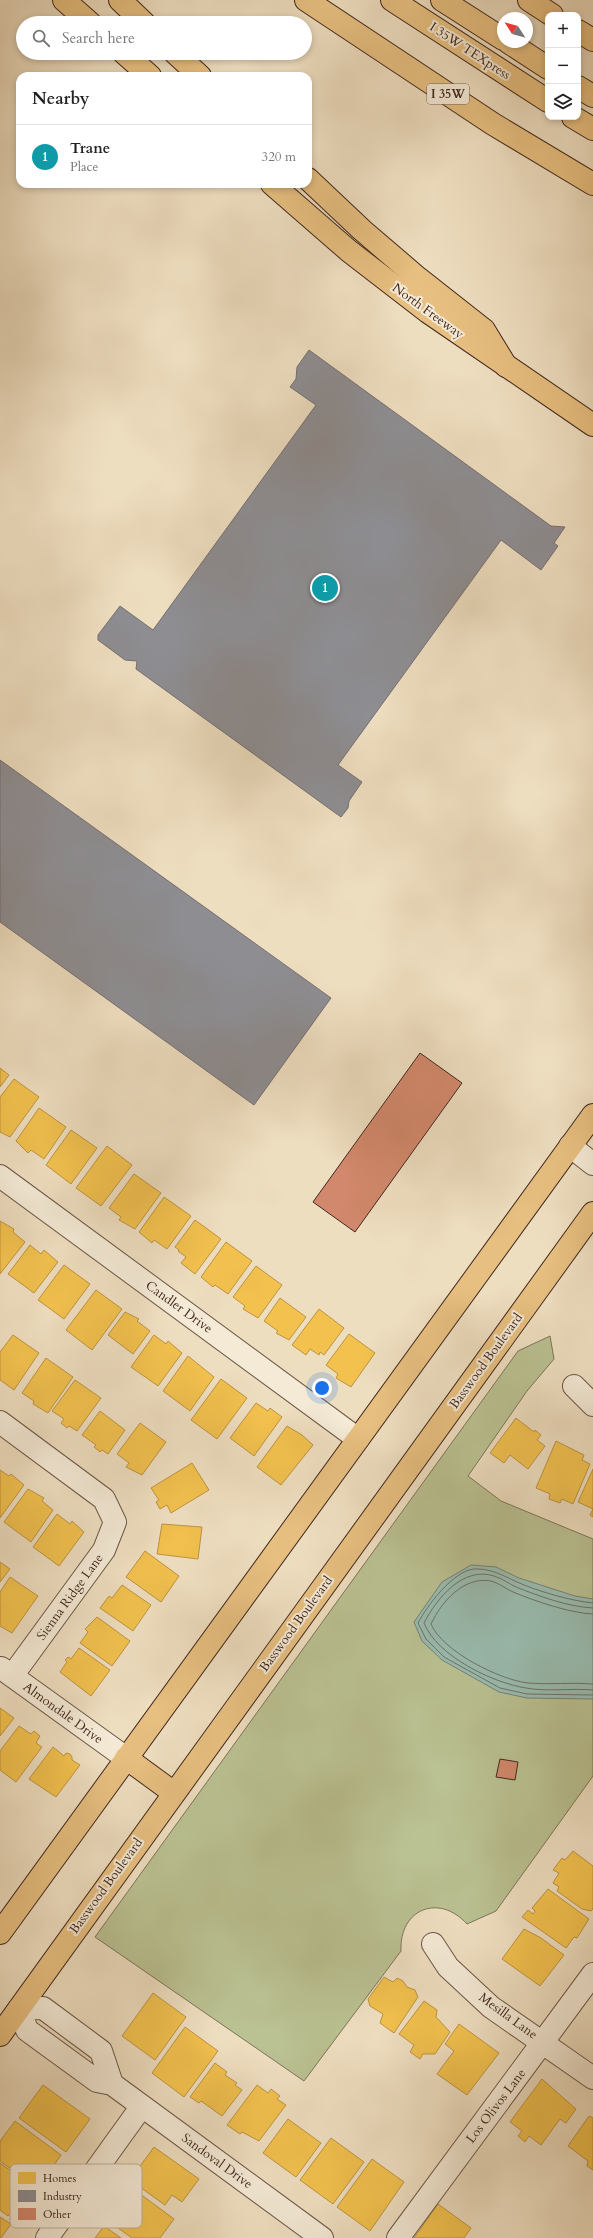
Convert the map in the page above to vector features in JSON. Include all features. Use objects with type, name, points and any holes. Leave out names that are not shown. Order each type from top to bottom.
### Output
[{"type":"main road","points":[[64,0],[82,16]]},
{"type":"main road","points":[[120,0],[137,16]]},
{"type":"main road","name":"I 35W","points":[[306,0],[493,124],[593,184]]},
{"type":"main road","name":"I 35W TEXpress","points":[[392,0],[545,99]]},
{"type":"main road","name":"I 35W TEXpress","points":[[442,0],[497,35]]},
{"type":"main road","points":[[529,0],[547,12]]},
{"type":"main road","points":[[581,33],[593,40]]},
{"type":"main road","points":[[517,48],[545,66]]},
{"type":"main road","points":[[132,60],[145,72]]},
{"type":"main road","points":[[183,60],[196,72]]},
{"type":"main road","points":[[581,88],[593,96]]},
{"type":"main road","points":[[578,120],[593,129]]},
{"type":"main road","points":[[312,183],[362,230],[418,278],[484,330],[506,366]]},
{"type":"main road","name":"North Freeway","points":[[277,188],[315,222],[428,312],[593,425]]},
{"type":"main road","points":[[0,1933],[593,1115]]},
{"type":"main road","name":"Basswood Boulevard","points":[[0,2035],[593,1213]]},
{"type":"main road","points":[[126,1758],[174,1793]]},
{"type":"street","points":[[570,1146],[593,1164]]},
{"type":"street","name":"Candler Drive","points":[[0,1176],[358,1439]]},
{"type":"street","points":[[574,1386],[593,1405]]},
{"type":"street","name":"Sienna Ridge Lane","points":[[0,1422],[104,1499],[114,1522],[104,1550],[6,1672]]},
{"type":"street","name":"Almondale Drive","points":[[6,1672],[126,1758]]},
{"type":"street","name":"Mesilla Lane","points":[[433,1944],[448,1967],[491,2007],[544,2042],[593,2078]]},
{"type":"street","name":"Los Olivos Lane","points":[[398,2238],[593,1974]]},
{"type":"street","points":[[19,2009],[43,2008],[101,2051],[112,2084]]},
{"type":"street","name":"Sandoval Drive","points":[[19,2009],[27,2030],[97,2081],[112,2084],[322,2238]]},
{"type":"street","points":[[73,2064],[89,2042]]},
{"type":"street","points":[[100,2164],[142,2106]]},
{"type":"street","points":[[47,2238],[54,2228]]},
{"type":"green space","points":[[550,1336],[554,1359],[527,1391],[468,1476],[501,1501],[593,1539],[593,1776],[496,1911],[467,1924],[456,1915],[445,1909],[433,1908],[423,1910],[414,1916],[407,1925],[402,1937],[401,1951],[304,2081],[95,1937],[518,1351]]},
{"type":"water","points":[[471,1565],[496,1567],[519,1578],[575,1596],[593,1599],[593,1699],[527,1698],[499,1692],[442,1660],[422,1641],[414,1622],[442,1582]]},
{"type":"building: Homes","points":[[0,1068],[9,1075],[0,1087]]},
{"type":"building: Homes","points":[[14,1079],[39,1097],[10,1137],[0,1132],[0,1097]]},
{"type":"building: Homes","points":[[39,1108],[66,1127],[44,1159],[31,1150],[28,1153],[16,1141]]},
{"type":"building: Homes","points":[[71,1130],[97,1148],[71,1184],[46,1165]]},
{"type":"building: Homes","points":[[107,1146],[132,1165],[101,1206],[76,1188]]},
{"type":"building: Homes","points":[[134,1174],[161,1193],[135,1229],[119,1220],[121,1217],[109,1208]]},
{"type":"building: Homes","points":[[164,1197],[191,1216],[167,1249],[154,1240],[152,1243],[139,1232]]},
{"type":"building: Homes","points":[[195,1220],[221,1239],[195,1274],[181,1263],[186,1257],[175,1247]]},
{"type":"building: Homes","points":[[0,1221],[14,1229],[13,1232],[25,1242],[0,1274]]},
{"type":"building: Homes","points":[[226,1242],[252,1261],[228,1294],[215,1285],[213,1287],[201,1277]]},
{"type":"building: Homes","points":[[30,1245],[41,1254],[44,1250],[58,1262],[34,1293],[8,1274]]},
{"type":"building: Homes","points":[[64,1265],[90,1284],[64,1319],[38,1300]]},
{"type":"building: Homes","points":[[256,1266],[282,1285],[258,1318],[243,1309],[245,1306],[233,1297]]},
{"type":"building: Homes","points":[[96,1290],[122,1309],[92,1350],[66,1330]]},
{"type":"building: Homes","points":[[280,1298],[306,1317],[289,1340],[276,1333],[278,1331],[264,1321]]},
{"type":"building: Homes","points":[[319,1309],[344,1328],[324,1355],[320,1352],[319,1355],[310,1349],[306,1355],[292,1345]]},
{"type":"building: Homes","points":[[125,1312],[139,1319],[137,1321],[150,1331],[133,1354],[108,1335]]},
{"type":"building: Homes","points":[[349,1334],[375,1353],[351,1387],[336,1378],[338,1374],[326,1365]]},
{"type":"building: Homes","points":[[13,1335],[39,1353],[14,1390],[0,1380],[0,1352]]},
{"type":"building: Homes","points":[[154,1335],[166,1344],[168,1341],[182,1353],[158,1386],[131,1367]]},
{"type":"building: Homes","points":[[188,1356],[214,1377],[190,1411],[163,1391]]},
{"type":"building: Homes","points":[[46,1358],[73,1377],[48,1413],[33,1404],[34,1401],[22,1393]]},
{"type":"building: Homes","points":[[221,1379],[247,1398],[217,1439],[191,1420]]},
{"type":"building: Homes","points":[[75,1380],[101,1398],[77,1431],[69,1426],[67,1428],[61,1423],[64,1419],[52,1411]]},
{"type":"building: Homes","points":[[256,1403],[268,1411],[270,1408],[282,1417],[254,1456],[230,1438]]},
{"type":"building: Homes","points":[[100,1411],[125,1430],[108,1454],[102,1450],[100,1452],[94,1447],[96,1445],[82,1435]]},
{"type":"building: Homes","points":[[516,1418],[534,1432],[535,1430],[541,1435],[537,1440],[545,1446],[528,1469],[510,1455],[504,1463],[490,1453]]},
{"type":"building: Homes","points":[[140,1423],[166,1442],[142,1475],[126,1467],[129,1463],[117,1454]]},
{"type":"building: Homes","points":[[287,1426],[302,1435],[313,1445],[281,1485],[257,1467]]},
{"type":"building: Homes","points":[[556,1441],[584,1455],[582,1460],[590,1464],[573,1504],[562,1499],[560,1503],[549,1499],[550,1494],[536,1488]]},
{"type":"building: Homes","points":[[192,1463],[209,1490],[171,1513],[167,1505],[160,1509],[156,1502],[159,1500],[151,1488]]},
{"type":"building: Homes","points":[[593,1469],[593,1509],[578,1502]]},
{"type":"building: Homes","points":[[0,1470],[9,1476],[11,1474],[24,1485],[0,1518]]},
{"type":"building: Homes","points":[[28,1489],[44,1498],[42,1501],[53,1510],[31,1542],[4,1522]]},
{"type":"building: Homes","points":[[593,1509],[593,1517],[590,1515]]},
{"type":"building: Homes","points":[[57,1514],[70,1524],[72,1521],[84,1532],[59,1566],[33,1547]]},
{"type":"building: Homes","points":[[162,1524],[202,1527],[198,1559],[157,1554]]},
{"type":"building: Homes","points":[[145,1551],[179,1576],[161,1602],[126,1577]]},
{"type":"building: Homes","points":[[0,1562],[10,1569],[0,1582]]},
{"type":"building: Homes","points":[[10,1577],[38,1596],[12,1633],[0,1626],[0,1592]]},
{"type":"building: Homes","points":[[122,1585],[151,1605],[133,1631],[100,1608],[109,1596],[112,1598]]},
{"type":"building: Homes","points":[[97,1617],[130,1641],[112,1666],[80,1643],[88,1632],[85,1629]]},
{"type":"building: Homes","points":[[79,1648],[110,1670],[91,1696],[60,1672],[67,1662],[65,1660],[68,1657],[71,1659]]},
{"type":"building: Homes","points":[[0,1708],[14,1718],[0,1736]]},
{"type":"building: Homes","points":[[19,1726],[31,1734],[34,1731],[40,1736],[36,1743],[42,1747],[16,1782],[0,1770],[0,1751]]},
{"type":"building: Homes","points":[[53,1747],[64,1756],[66,1753],[70,1754],[72,1760],[80,1765],[56,1797],[29,1779]]},
{"type":"building: Homes","points":[[573,1851],[593,1866],[593,1909],[591,1911],[582,1909],[557,1891],[559,1887],[553,1883],[559,1873],[553,1870],[562,1858],[565,1860]]},
{"type":"building: Homes","points":[[548,1889],[589,1919],[577,1938],[574,1937],[566,1948],[522,1917],[528,1910],[533,1914],[535,1911],[532,1908]]},
{"type":"building: Homes","points":[[524,1929],[541,1938],[564,1955],[540,1986],[502,1959]]},
{"type":"building: Homes","points":[[384,1977],[393,1982],[397,1978],[403,1981],[407,1987],[415,1990],[418,1997],[394,2033],[380,2023],[383,2014],[370,2006],[368,1999]]},
{"type":"building: Homes","points":[[153,1993],[186,2017],[155,2060],[122,2036]]},
{"type":"building: Homes","points":[[424,2001],[437,2010],[436,2017],[450,2032],[435,2054],[423,2054],[420,2059],[410,2052],[414,2045],[399,2034]]},
{"type":"building: Homes","points":[[459,2024],[499,2053],[467,2095],[437,2074],[454,2051],[445,2044]]},
{"type":"building: Homes","points":[[185,2027],[218,2051],[184,2097],[152,2073]]},
{"type":"building: Homes","points":[[215,2063],[227,2072],[225,2075],[237,2083],[235,2085],[242,2090],[222,2116],[201,2101],[199,2103],[190,2097]]},
{"type":"building: Homes","points":[[542,2079],[576,2109],[566,2123],[560,2119],[541,2145],[529,2136],[525,2142],[518,2136],[522,2131],[510,2122]]},
{"type":"building: Homes","points":[[43,2085],[90,2119],[66,2152],[19,2118]]},
{"type":"building: Homes","points":[[257,2085],[268,2093],[271,2089],[280,2096],[277,2099],[286,2105],[259,2141],[242,2132],[240,2134],[227,2125]]},
{"type":"building: Homes","points":[[589,2116],[593,2118],[593,2170],[587,2166],[588,2161],[568,2146]]},
{"type":"building: Homes","points":[[288,2119],[321,2143],[296,2177],[263,2153]]},
{"type":"building: Homes","points":[[15,2121],[61,2155],[55,2164],[10,2164],[10,2168],[0,2161],[0,2141]]},
{"type":"building: Homes","points":[[331,2138],[364,2162],[333,2204],[300,2180]]},
{"type":"building: Homes","points":[[154,2147],[199,2179],[182,2202],[172,2195],[165,2205],[142,2189],[142,2164]]},
{"type":"building: Homes","points":[[372,2159],[404,2182],[370,2231],[337,2207]]},
{"type":"building: Homes","points":[[0,2163],[10,2170],[10,2213],[8,2216],[0,2210]]},
{"type":"building: Homes","points":[[142,2195],[174,2219],[160,2238],[132,2238],[118,2228],[142,2228]]},
{"type":"building: Homes","points":[[438,2204],[471,2228],[464,2238],[414,2238]]},
{"type":"building: Homes","points":[[0,2217],[10,2223],[10,2225],[0,2238]]},
{"type":"building: Homes","points":[[102,2228],[107,2228],[121,2238],[95,2238]]},
{"type":"building: Industry","points":[[309,350],[551,526],[565,527],[554,543],[558,546],[541,570],[501,540],[338,765],[362,782],[349,801],[348,808],[341,817],[136,669],[137,661],[125,660],[98,640],[98,635],[120,606],[153,630],[316,405],[290,387],[296,379],[297,367]]},
{"type":"building: Industry","points":[[0,760],[331,998],[254,1105],[0,922]]},
{"type":"building: Other","points":[[420,1053],[462,1083],[355,1232],[313,1202]]},
{"type":"building: Other","points":[[500,1759],[518,1762],[515,1780],[496,1777]]},
{"type":"place","name":"Trane","points":[[325,588]]}]
